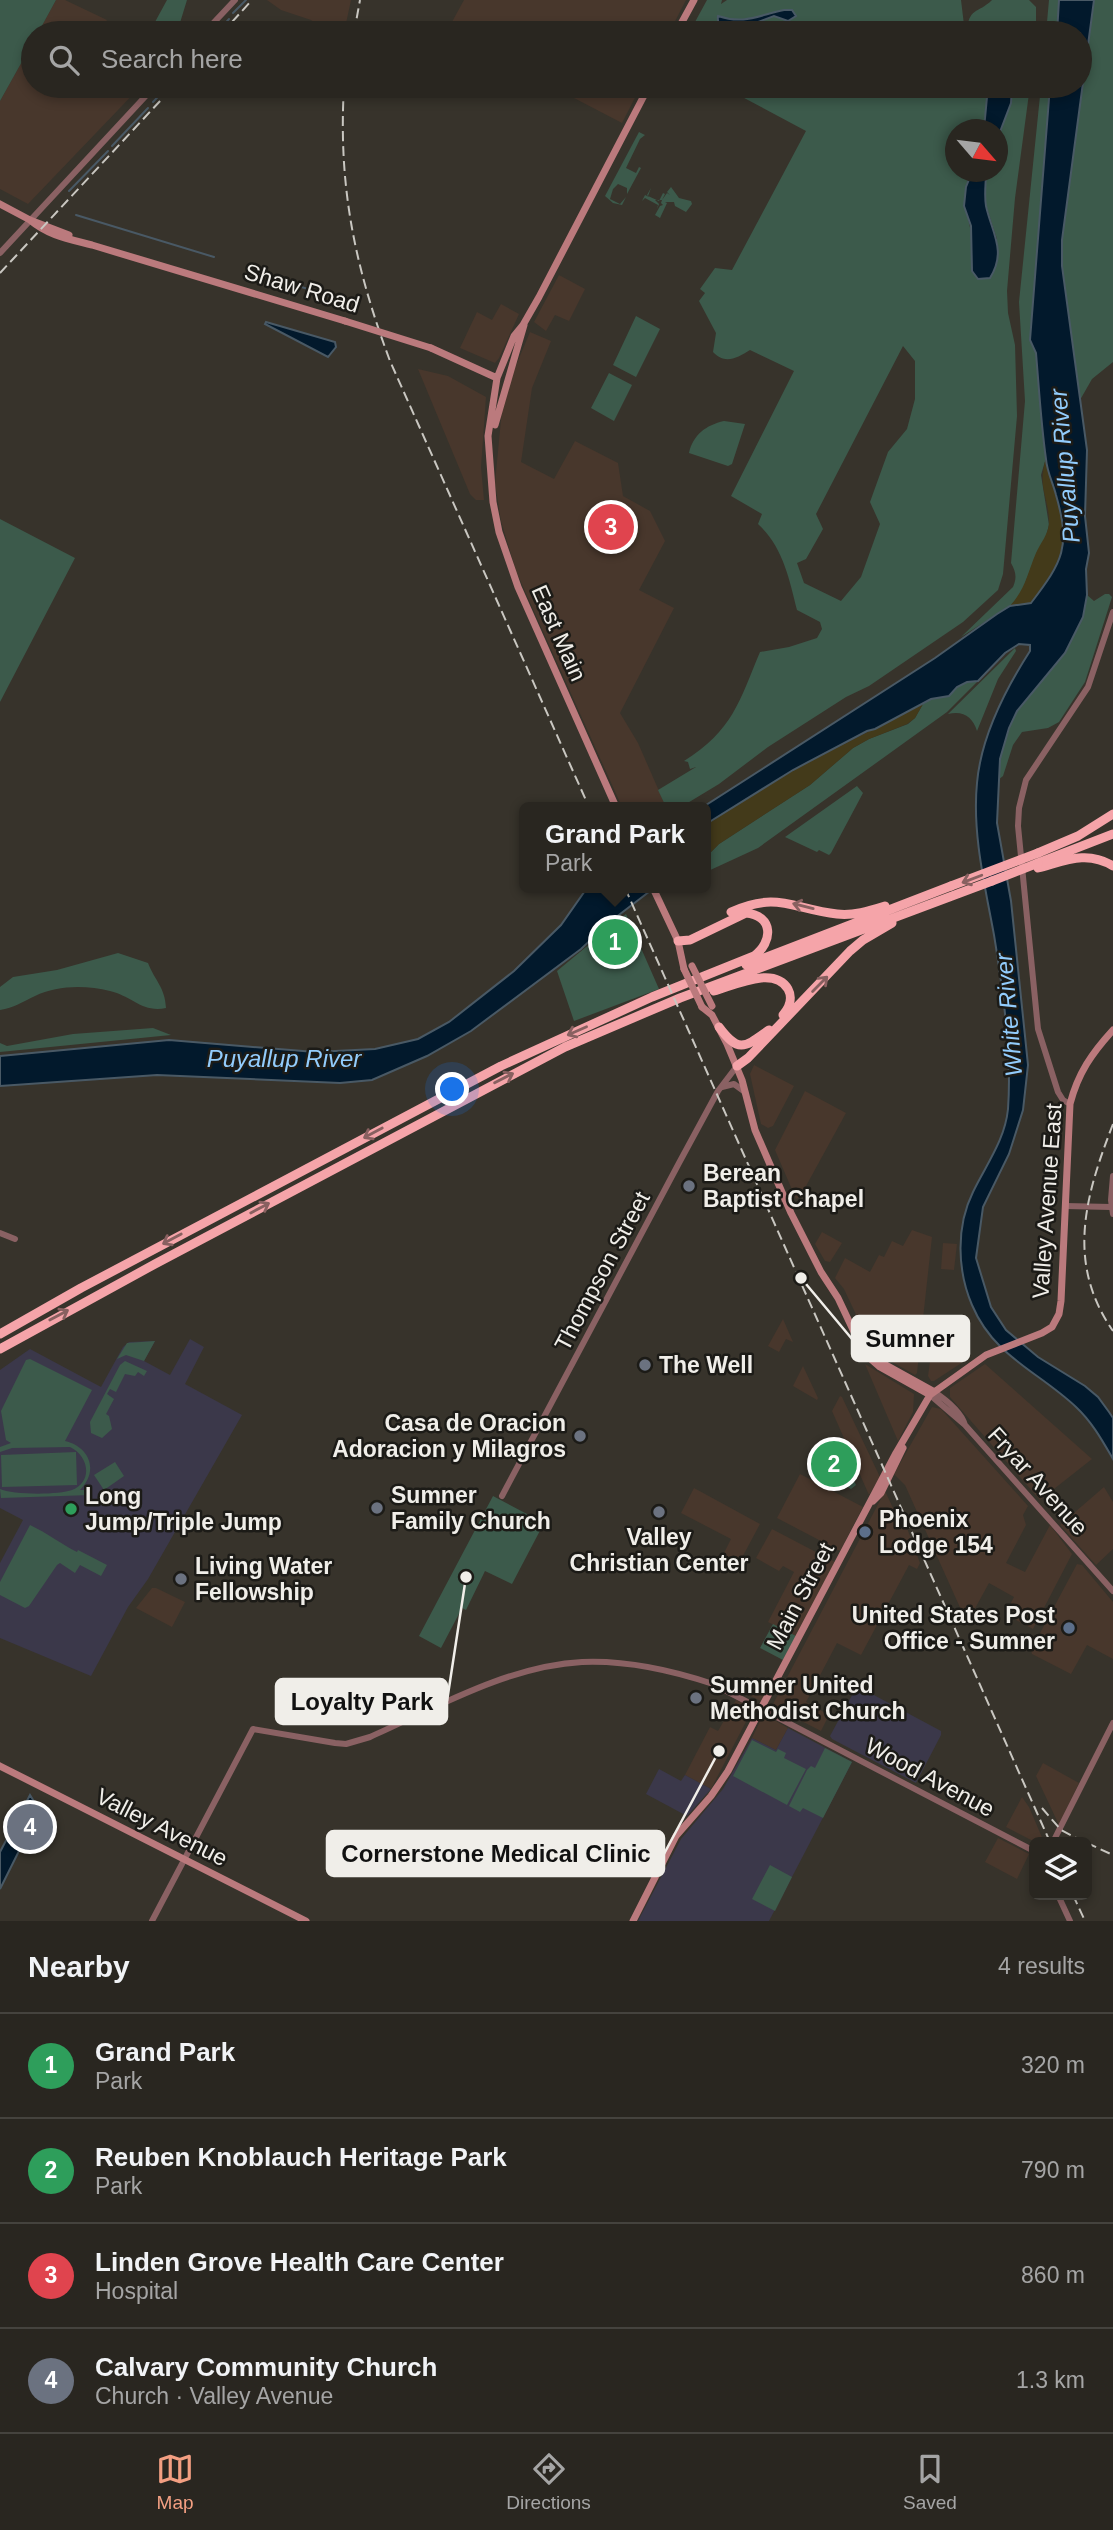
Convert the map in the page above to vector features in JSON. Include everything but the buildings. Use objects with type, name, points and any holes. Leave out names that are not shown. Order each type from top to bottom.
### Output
[{"type":"highway","points":[[680,946],[733,912],[753,904],[776,901],[844,915],[992,881],[1038,861],[1097,825],[1113,811]]},
{"type":"highway","points":[[737,1066],[748,1058],[863,940],[933,904],[952,891],[1113,834]]},
{"type":"highway","points":[[1038,861],[1080,857],[1095,858],[1113,866]]},
{"type":"highway","points":[[639,1003],[940,891]]},
{"type":"highway","points":[[0,1349],[501,1079],[605,1029],[680,998],[933,904]]},
{"type":"highway","points":[[0,1334],[440,1097],[639,1003],[754,956],[766,944],[768,931],[760,918],[746,913],[680,946]]},
{"type":"highway","points":[[680,998],[757,979],[775,979],[788,990],[790,1002],[785,1013],[737,1066]]},
{"type":"highway","points":[[719,1027],[740,1046],[750,1044],[769,1030]]},
{"type":"main road","points":[[683,21],[694,0]]},
{"type":"main road","name":"East Main","points":[[495,425],[524,325],[643,98]]},
{"type":"main road","name":"Shaw Road","points":[[0,204],[54,235],[431,348],[497,378]]},
{"type":"main road","name":"East Main","points":[[539,297],[514,336],[497,378],[488,436],[496,519],[506,556],[528,611],[614,802]]},
{"type":"main road","name":"East Main","points":[[497,378],[504,372],[518,345]]},
{"type":"main road","name":"East Main","points":[[489,468],[501,385],[497,378]]},
{"type":"main road","points":[[655,893],[680,946],[702,1007],[712,1010]]},
{"type":"main road","points":[[688,967],[712,1010],[737,1066],[755,1130],[791,1213],[863,1348],[928,1391]]},
{"type":"main road","name":"Valley Avenue East","points":[[928,1391],[986,1355],[1052,1327],[1061,1308],[1070,1104],[1083,1066],[1113,1030]]},
{"type":"main road","name":"Main Street","points":[[633,1921],[676,1836],[718,1786],[762,1708],[905,1440],[928,1391]]},
{"type":"main road","name":"Valley Avenue","points":[[0,1766],[306,1921]]},
{"type":"street","points":[[215,21],[235,0]]},
{"type":"street","points":[[0,253],[144,98]]},
{"type":"street","points":[[1070,1104],[1063,1100],[1058,1092],[1038,1029],[1019,808],[1026,780],[1034,765],[1088,687],[1113,612]]},
{"type":"street","name":"Thompson Street","points":[[502,1496],[718,1091],[737,1066]]},
{"type":"street","points":[[718,1091],[726,1084],[732,1083],[745,1092]]},
{"type":"street","points":[[1065,1206],[1112,1210],[1113,1176]]},
{"type":"street","points":[[0,1233],[15,1239]]},
{"type":"street","name":"Fryar Avenue","points":[[928,1391],[965,1425],[1113,1591]]},
{"type":"street","name":"Wood Avenue","points":[[184,1860],[253,1730],[346,1744],[372,1737],[511,1676],[555,1665],[584,1662],[628,1663],[686,1675],[713,1684],[1029,1848]]},
{"type":"street","points":[[1056,1837],[1113,1723]]},
{"type":"street","points":[[152,1921],[184,1860]]},
{"type":"street","points":[[1060,1900],[1070,1921]]},
{"type":"shaded area","points":[[56,0],[65,0],[107,20],[106,21],[45,21]]},
{"type":"shaded area","points":[[267,0],[351,0],[347,21],[312,21],[281,10]]},
{"type":"shaded area","points":[[464,0],[686,0],[675,21],[452,21]]},
{"type":"shaded area","points":[[21,63],[21,98],[130,98],[28,204],[0,189],[0,101]]},
{"type":"shaded area","points":[[574,98],[635,98],[622,123]]},
{"type":"shaded area","points":[[559,275],[585,289],[569,321],[555,315],[546,331],[534,322]]},
{"type":"shaded area","points":[[501,304],[519,314],[495,363],[460,348],[477,312],[492,320]]},
{"type":"shaded area","points":[[530,332],[551,341],[532,388],[521,462],[554,479],[575,441],[618,463],[623,496],[650,511],[665,541],[639,590],[674,608],[620,713],[638,743],[664,802],[620,802],[516,571],[501,521],[495,483],[502,409],[512,375]]},
{"type":"shaded area","points":[[418,369],[448,376],[486,397],[481,467],[484,500],[476,500],[470,494]]},
{"type":"shaded area","points":[[754,1065],[794,1086],[773,1126],[768,1128],[761,1124],[750,1074]]},
{"type":"shaded area","points":[[805,1091],[846,1113],[800,1197],[796,1199],[775,1150]]},
{"type":"shaded area","points":[[912,1230],[932,1237],[915,1375],[887,1359],[868,1340],[844,1289],[835,1278],[845,1258],[870,1272],[879,1255],[884,1257],[892,1241],[903,1246]]},
{"type":"shaded area","points":[[822,1232],[842,1243],[830,1262],[825,1261],[815,1244]]},
{"type":"shaded area","points":[[943,1243],[957,1244],[954,1270],[941,1269]]},
{"type":"shaded area","points":[[783,1319],[793,1342],[786,1339],[779,1352],[768,1346]]},
{"type":"shaded area","points":[[934,1333],[955,1333],[956,1347],[966,1360],[931,1381],[928,1376]]},
{"type":"shaded area","points":[[190,1339],[204,1347],[185,1384],[242,1415],[148,1579],[128,1607],[91,1676],[0,1638],[0,1563],[23,1520],[0,1508],[0,1370],[30,1349],[101,1387],[123,1347],[129,1342],[155,1341],[144,1361],[170,1375]]},
{"type":"shaded area","points":[[865,1364],[914,1394],[913,1412],[898,1441]]},
{"type":"shaded area","points":[[985,1364],[1092,1459],[1040,1500],[950,1397],[950,1388]]},
{"type":"shaded area","points":[[803,1366],[818,1398],[817,1400],[793,1386]]},
{"type":"shaded area","points":[[840,1396],[880,1477],[869,1495],[832,1411]]},
{"type":"shaded area","points":[[932,1407],[941,1409],[1028,1506],[1023,1515],[1026,1525],[1006,1563],[1025,1572],[1050,1525],[1072,1554],[1033,1629],[1005,1614],[1014,1597],[989,1583],[967,1623],[905,1485],[894,1474]]},
{"type":"shaded area","points":[[800,1474],[863,1507],[840,1551],[777,1518]]},
{"type":"shaded area","points":[[1104,1487],[1113,1502],[1113,1549],[1096,1565],[1060,1525]]},
{"type":"shaded area","points":[[694,1488],[760,1524],[737,1567],[721,1559],[731,1539],[681,1513]]},
{"type":"shaded area","points":[[885,1491],[901,1525],[904,1520],[920,1563],[917,1569],[909,1565],[861,1655],[837,1643],[806,1702],[829,1715],[821,1731],[772,1706]]},
{"type":"shaded area","points":[[772,1529],[835,1562],[796,1636],[768,1622],[794,1572],[783,1566],[779,1571],[756,1558]]},
{"type":"shaded area","points":[[1077,1564],[1082,1565],[1113,1602],[1113,1659],[1087,1645],[1071,1674],[1032,1654],[1031,1650]]},
{"type":"shaded area","points":[[152,1588],[185,1602],[172,1627],[136,1608]]},
{"type":"shaded area","points":[[749,1677],[769,1687],[761,1701],[742,1692]]},
{"type":"shaded area","points":[[857,1686],[941,1731],[916,1783],[830,1736]]},
{"type":"shaded area","points":[[736,1700],[752,1710],[711,1789],[685,1775],[710,1727],[718,1731]]},
{"type":"shaded area","points":[[767,1716],[788,1728],[776,1750],[752,1738],[762,1717]]},
{"type":"shaded area","points":[[788,1728],[852,1762],[769,1921],[638,1921],[681,1839],[723,1789],[752,1738],[776,1750]]},
{"type":"shaded area","points":[[1043,1763],[1079,1783],[1059,1825],[1036,1776]]},
{"type":"shaded area","points":[[659,1769],[681,1781],[685,1775],[711,1789],[687,1816],[646,1794]]},
{"type":"shaded area","points":[[1022,1797],[1042,1837],[1029,1839],[1006,1827]]},
{"type":"shaded area","points":[[998,1838],[1029,1854],[1017,1879],[985,1862]]},
{"type":"green space","points":[[0,0],[56,0],[45,21],[21,21],[21,63],[0,101]]},
{"type":"green space","points":[[167,0],[187,0],[181,21],[156,21]]},
{"type":"green space","points":[[707,0],[722,0],[721,4],[727,0],[961,0],[964,21],[696,21]]},
{"type":"green space","points":[[992,0],[1029,0],[1036,7],[1036,21],[969,21],[975,12]]},
{"type":"green space","points":[[1049,0],[1059,0],[1058,21],[1047,21]]},
{"type":"green space","points":[[1094,0],[1113,0],[1113,362],[1092,379],[1080,400],[1062,266],[1062,240],[1081,98],[1092,98],[1091,21]]},
{"type":"green space","points":[[744,98],[987,98],[985,119],[945,119],[945,182],[969,182],[966,202],[973,247],[997,239],[985,202],[986,182],[1008,182],[1008,119],[1005,119],[1011,98],[1028,98],[1015,198],[1007,291],[1008,313],[1015,345],[1017,416],[1003,574],[998,590],[963,622],[869,686],[846,697],[768,747],[719,784],[689,802],[664,802],[658,790],[696,767],[690,769],[688,762],[684,761],[714,738],[724,726],[740,700],[760,652],[817,638],[822,629],[820,622],[797,610],[779,553],[758,524],[762,514],[731,496],[794,371],[750,350],[731,359],[722,358],[713,352],[716,333],[699,301],[705,293],[700,289],[715,268],[732,270],[806,131]],"holes":[[[903,346],[915,361],[915,399],[907,429],[888,452],[870,502],[880,524],[861,577],[841,601],[804,583],[797,563],[806,559],[823,529],[816,514]]]},
{"type":"green space","points":[[1040,98],[1050,98],[1030,339],[1036,352],[1046,458],[1041,475],[1049,525],[1021,594],[1010,606],[961,637],[1013,587],[1015,581],[1011,563],[1025,401],[1019,302]]},
{"type":"green space","points":[[639,132],[645,135],[640,139],[626,168],[636,173],[639,167],[641,168],[627,194],[627,188],[618,184],[613,189],[610,199],[620,204],[626,197],[622,205],[613,203],[605,196]]},
{"type":"green space","points":[[671,187],[679,198],[691,201],[692,204],[686,212],[675,206],[674,202],[665,202],[667,203],[660,218],[655,215],[663,205],[662,200],[667,193],[670,195],[667,192]]},
{"type":"green space","points":[[645,195],[657,200],[659,204],[657,209],[658,205],[645,198],[642,201]]},
{"type":"green space","points":[[636,316],[660,329],[636,377],[613,365]]},
{"type":"green space","points":[[609,373],[632,385],[614,421],[591,408]]},
{"type":"green space","points":[[724,421],[745,424],[732,464],[728,466],[689,453],[701,432]]},
{"type":"green space","points":[[0,519],[75,558],[0,702]]},
{"type":"green space","points":[[1105,594],[1112,597],[1085,682],[1059,722],[1048,728],[1022,732],[1013,745],[1003,776],[998,780],[1000,759],[1017,711],[1065,653],[1083,617],[1087,595],[1094,601]]},
{"type":"green space","points":[[1015,648],[1016,651],[998,679],[977,731],[967,716],[948,714]]},
{"type":"green space","points":[[978,681],[947,712],[758,848],[711,870],[711,852],[719,844],[810,785],[853,748],[908,724],[923,704],[931,699],[949,696],[957,687]]},
{"type":"green space","points":[[857,786],[863,793],[829,855],[785,837]]},
{"type":"green space","points":[[626,914],[659,989],[574,1021],[557,971]]},
{"type":"green space","points":[[118,953],[148,963],[162,989],[166,1008],[150,1008],[110,991],[72,987],[44,992],[0,1010],[0,987],[13,977],[57,970]]},
{"type":"green space","points":[[153,1028],[171,1035],[0,1052],[0,1043],[7,1046],[73,1034]]},
{"type":"green space","points":[[155,1341],[144,1361],[126,1355],[117,1359],[127,1343]]},
{"type":"green space","points":[[30,1359],[92,1390],[65,1441],[74,1444],[86,1454],[89,1475],[80,1490],[91,1490],[91,1495],[1,1498],[0,1489],[36,1494],[72,1490],[79,1486],[86,1475],[81,1456],[70,1447],[12,1448],[0,1452],[0,1447],[11,1443],[6,1440],[1,1411],[26,1360]]},
{"type":"green space","points":[[125,1361],[147,1371],[144,1376],[138,1372],[135,1376],[125,1374],[116,1392],[110,1389],[107,1394],[114,1399],[106,1414],[112,1429],[102,1438],[91,1433],[90,1422],[120,1365]]},
{"type":"green space","points":[[833,1437],[856,1485],[851,1489],[820,1471],[823,1465],[820,1463]]},
{"type":"green space","points":[[76,1452],[77,1485],[2,1487],[1,1455]]},
{"type":"green space","points":[[115,1462],[124,1476],[104,1490],[94,1475]]},
{"type":"green space","points":[[493,1496],[544,1523],[512,1584],[485,1571],[466,1610],[462,1608],[441,1648],[419,1636]]},
{"type":"green space","points":[[30,1525],[77,1552],[78,1550],[107,1565],[101,1576],[80,1565],[75,1573],[60,1563],[29,1606],[25,1608],[0,1595],[0,1582]]},
{"type":"green space","points":[[773,1624],[796,1636],[783,1660],[760,1648]]},
{"type":"green space","points":[[752,1740],[776,1752],[778,1749],[786,1753],[784,1758],[806,1769],[787,1805],[733,1776]]},
{"type":"green space","points":[[825,1748],[852,1762],[823,1818],[803,1808],[800,1812],[789,1806],[807,1770],[811,1766],[815,1768]]},
{"type":"green space","points":[[770,1865],[792,1877],[775,1911],[752,1899]]},
{"type":"sand","points":[[1046,458],[1061,518],[1062,547],[1047,581],[1031,603],[1010,606],[1023,587],[1049,523],[1043,485]]},
{"type":"sand","points":[[923,704],[915,718],[907,724],[853,748],[810,785],[719,844],[711,852],[711,821],[793,770]]},
{"type":"water","points":[[1059,0],[1094,0],[1091,21],[1058,21]]},
{"type":"water","points":[[784,10],[792,10],[796,16],[788,21],[774,16],[761,21],[718,21],[718,16],[736,20]]},
{"type":"water","points":[[987,98],[1011,98],[1005,119],[985,119]]},
{"type":"water","name":"White River","points":[[1049,98],[1081,98],[1062,240],[1062,266],[1087,450],[1087,595],[1083,617],[1065,653],[1017,711],[1000,759],[997,823],[1011,901],[1028,1065],[1023,1110],[1009,1154],[983,1207],[976,1258],[991,1307],[1006,1330],[1038,1357],[1085,1386],[1109,1412],[1113,1418],[1113,1459],[1092,1425],[1076,1407],[992,1338],[972,1305],[961,1263],[961,1233],[967,1205],[1003,1131],[1009,1088],[1003,1000],[976,821],[979,765],[996,714],[1030,651],[1030,645],[1019,644],[1005,653],[978,681],[967,682],[957,687],[949,696],[931,699],[867,731],[793,770],[711,821],[711,802],[935,658],[997,614],[1010,606],[1031,603],[1051,576],[1061,553],[1063,528],[1047,464],[1036,353],[1030,340]]},
{"type":"water","points":[[968,182],[986,182],[986,206],[998,250],[990,278],[978,279],[972,271],[971,226],[964,206]]},
{"type":"water","points":[[266,322],[335,342],[336,347],[328,357],[265,324]]},
{"type":"water","name":"Puyallup River","points":[[583,893],[647,893],[581,949],[471,1031],[427,1056],[372,1080],[340,1083],[157,1075],[0,1086],[0,1056],[169,1040],[315,1052],[375,1049],[418,1039],[449,1022],[514,971],[561,925]]},
{"type":"water","points":[[30,1795],[35,1803],[30,1829],[0,1889],[0,1852]]},
{"type":"waterway","points":[[233,13],[246,0]]},
{"type":"waterway","points":[[153,102],[157,98]]},
{"type":"waterway","points":[[112,146],[148,108]]},
{"type":"waterway","points":[[69,191],[108,151]]},
{"type":"waterway","points":[[76,215],[214,257]]},
{"type":"waterway","points":[[259,274],[347,301]]},
{"type":"railway","points":[[233,21],[252,0]]},
{"type":"railway","points":[[356,21],[360,0]]},
{"type":"railway","points":[[0,273],[163,98]]},
{"type":"railway","points":[[344,98],[344,158],[352,226],[367,293],[390,361],[587,802]]},
{"type":"railway","points":[[627,893],[1048,1837]]},
{"type":"railway","points":[[1113,1124],[1095,1176],[1085,1228],[1089,1279],[1098,1305],[1113,1331]]},
{"type":"railway","points":[[1042,1808],[1061,1830],[1074,1837]]},
{"type":"railway","points":[[1092,1845],[1113,1855]]},
{"type":"railway","points":[[1075,1900],[1085,1921]]},
{"type":"place","name":"Linden Grove Health Care Center","points":[[611,527]]},
{"type":"place","name":"Grand Park","points":[[615,942]]},
{"type":"place","name":"Berean Baptist Chapel","points":[[689,1186]]},
{"type":"place","name":"Sumner","points":[[801,1278]]},
{"type":"place","name":"The Well","points":[[645,1365]]},
{"type":"place","name":"Casa de Oracion Adoracion y Milagros","points":[[580,1436]]},
{"type":"place","name":"Reuben Knoblauch Heritage Park","points":[[834,1464]]},
{"type":"place","name":"Sumner Family Church","points":[[377,1508]]},
{"type":"place","name":"Long Jump/Triple Jump","points":[[71,1509]]},
{"type":"place","name":"Valley Christian Center","points":[[659,1512]]},
{"type":"place","name":"Phoenix Lodge 154","points":[[865,1532]]},
{"type":"place","name":"Loyalty Park","points":[[466,1577]]},
{"type":"place","name":"Living Water Fellowship","points":[[181,1579]]},
{"type":"place","name":"United States Post Office - Sumner","points":[[1069,1628]]},
{"type":"place","name":"Sumner United Methodist Church","points":[[696,1698]]},
{"type":"place","name":"Cornerstone Medical Clinic","points":[[719,1751]]},
{"type":"place","name":"Calvary Community Church","points":[[30,1827]]}]
